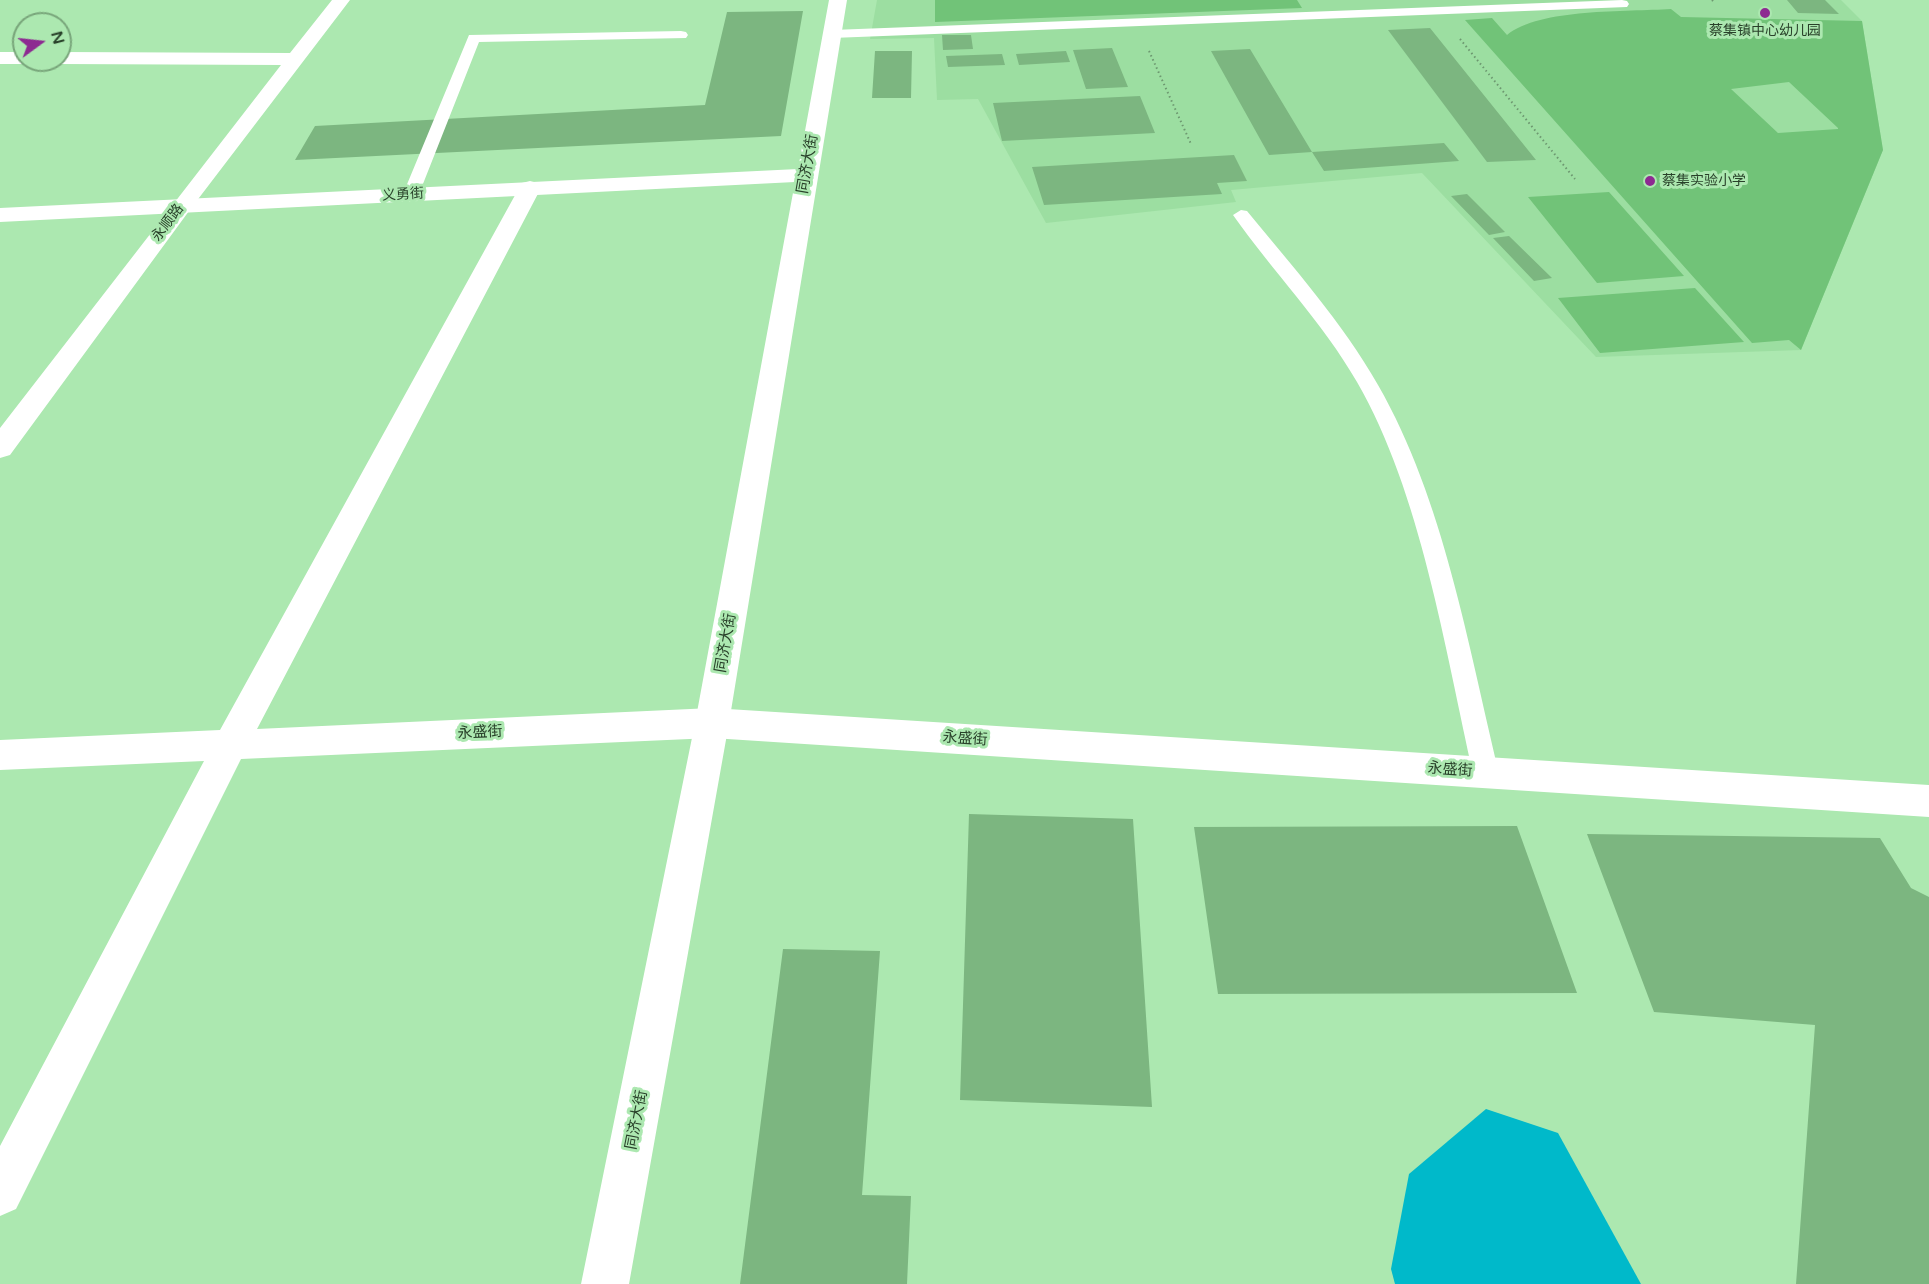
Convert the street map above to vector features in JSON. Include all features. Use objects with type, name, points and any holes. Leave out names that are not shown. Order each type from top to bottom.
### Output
[{"type":"street","name":"永顺路","points":[[0,448],[181,206],[341,0]]},
{"type":"street","name":"同济大街","points":[[605,1284],[712,723],[838,0]]},
{"type":"street","points":[[72,58],[295,59]]},
{"type":"street","name":"义勇街","points":[[0,215],[806,175]]},
{"type":"street","points":[[0,1193],[231,745],[530,188]]},
{"type":"street","name":"永盛街","points":[[0,755],[712,723],[1929,801]]},
{"type":"lane","points":[[1306,0],[1317,16]]},
{"type":"lane","points":[[832,34],[1622,4],[1618,0]]},
{"type":"lane","points":[[411,194],[474,38],[681,35]]},
{"type":"lane","points":[[1241,215],[1338,336],[1382,410],[1423,517],[1486,773]]},
{"type":"path","points":[[1436,11],[1575,179]]},
{"type":"path","points":[[1137,22],[1191,144]]},
{"type":"shaded area","name":"蔡集实验小学","points":[[877,0],[1841,0],[1862,21],[1883,150],[1801,350],[1596,357],[1422,173],[1231,190],[1236,202],[1046,223],[978,99],[937,100],[934,38],[870,39]]},
{"type":"shaded area","points":[[935,0],[1297,0],[1302,8],[935,22]]},
{"type":"shaded area","points":[[1671,9],[1681,17],[1862,21],[1883,150],[1801,350],[1789,340],[1752,343],[1465,20],[1492,18],[1507,35],[1522,26],[1562,16],[1608,11]],"holes":[[[1789,82],[1838,128],[1778,133],[1731,89]]]},
{"type":"shaded area","points":[[1609,192],[1684,276],[1597,283],[1528,197]]},
{"type":"shaded area","points":[[1695,288],[1744,342],[1600,353],[1558,298]]},
{"type":"water","points":[[1486,1109],[1558,1133],[1641,1284],[1395,1284],[1391,1269],[1409,1174]]},
{"type":"building","points":[[1787,0],[1825,0],[1839,14],[1798,13]]},
{"type":"building","points":[[803,11],[781,136],[295,160],[315,126],[705,105],[727,12]]},
{"type":"building","points":[[1430,28],[1536,160],[1487,162],[1388,30]]},
{"type":"building","points":[[942,35],[971,35],[973,49],[943,50]]},
{"type":"building","points":[[1112,48],[1128,87],[1086,89],[1073,50]]},
{"type":"building","points":[[1250,49],[1312,152],[1269,155],[1211,51]]},
{"type":"building","points":[[875,51],[912,51],[911,98],[872,98]]},
{"type":"building","points":[[1066,51],[1070,62],[1019,65],[1016,54]]},
{"type":"building","points":[[1002,54],[1005,65],[948,67],[946,56]]},
{"type":"building","points":[[1140,96],[1155,133],[1002,141],[993,103]]},
{"type":"building","points":[[1444,143],[1459,161],[1324,171],[1312,152]]},
{"type":"building","points":[[1234,155],[1247,181],[1217,183],[1222,194],[1044,205],[1032,167]]},
{"type":"building","points":[[1467,194],[1505,232],[1489,235],[1451,196]]},
{"type":"building","points":[[1509,236],[1552,278],[1534,281],[1493,238]]},
{"type":"building","points":[[969,814],[1133,819],[1152,1107],[960,1100]]},
{"type":"building","points":[[1517,826],[1577,993],[1218,994],[1194,827]]},
{"type":"building","points":[[1587,834],[1880,838],[1911,888],[1929,897],[1929,1284],[1796,1284],[1815,1025],[1654,1012]]},
{"type":"building","points":[[783,949],[880,951],[862,1195],[911,1196],[907,1284],[740,1284]]},
{"type":"place","name":"蔡集镇中心幼儿园","points":[[1765,13]]},
{"type":"place","name":"蔡集实验小学","points":[[1650,181]]}]
